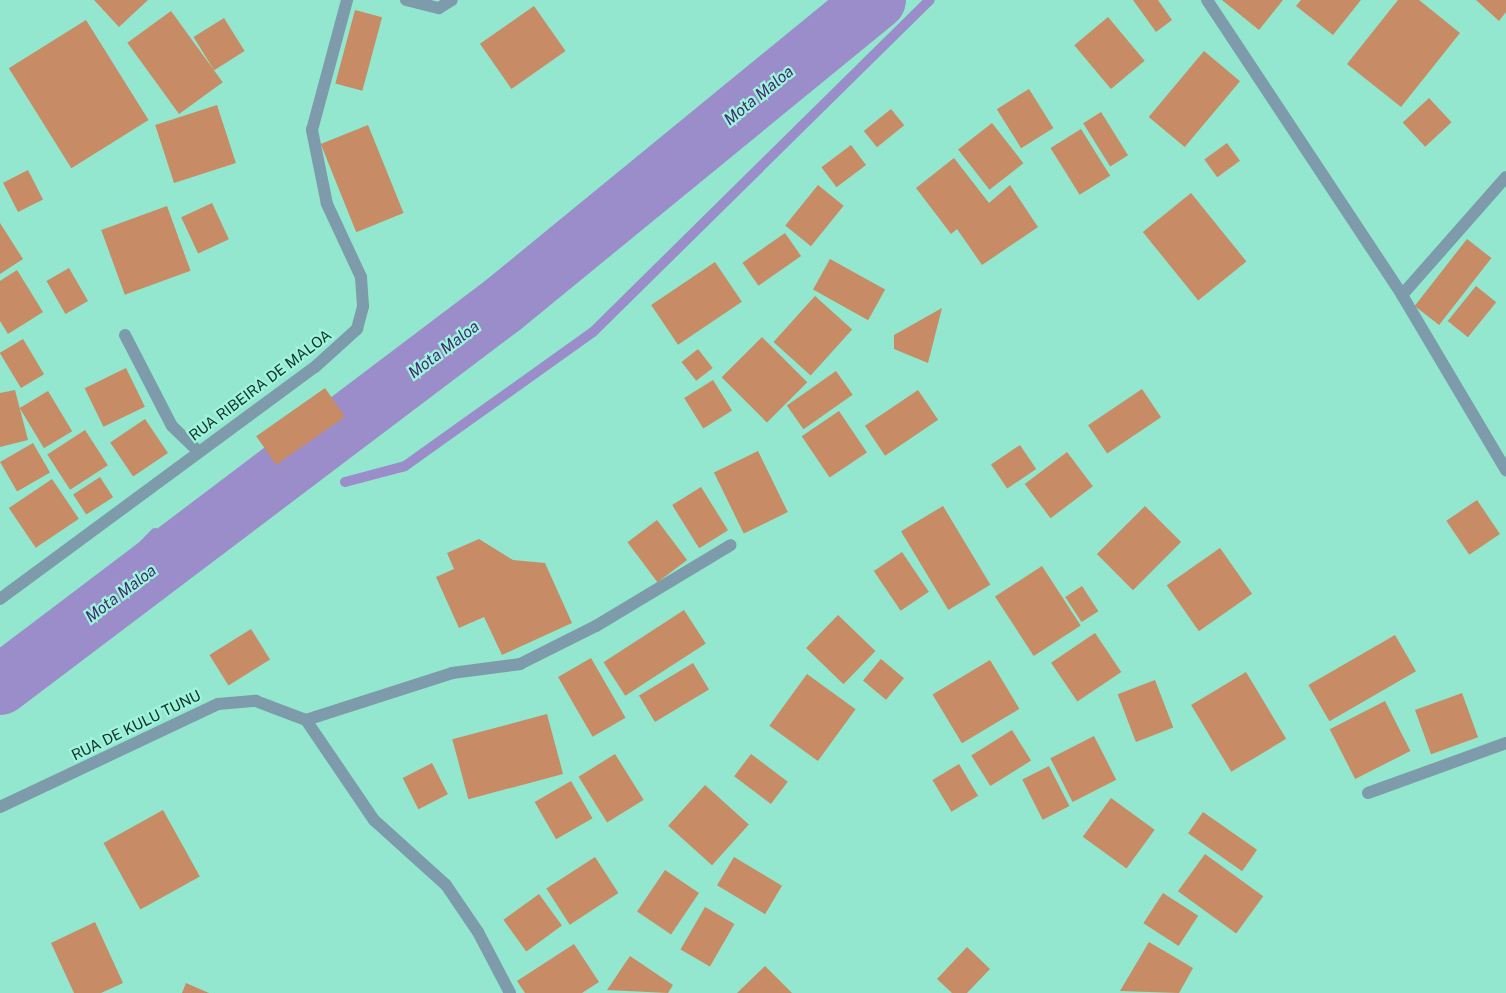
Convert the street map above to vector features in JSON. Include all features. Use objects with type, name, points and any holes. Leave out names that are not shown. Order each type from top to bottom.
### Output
[{"type":"street","name":"RUA RIBEIRA DE MALOA","points":[[0,599],[315,367],[358,329],[363,306],[361,278],[327,204],[312,130],[347,0]]},
{"type":"street","points":[[406,0],[439,8],[452,0]]},
{"type":"street","points":[[1207,0],[1402,295],[1506,470]]},
{"type":"street","points":[[1402,295],[1506,177]]},
{"type":"street","points":[[125,335],[172,426],[199,452]]},
{"type":"street","points":[[510,993],[478,932],[446,885],[374,820],[306,720],[452,673],[520,664],[596,626],[731,545]]},
{"type":"street","name":"RUA DE KULU TUNU","points":[[0,807],[218,704],[256,702],[306,720]]},
{"type":"street","points":[[1368,792],[1506,743]]},
{"type":"building","points":[[94,0],[148,0],[119,27]]},
{"type":"building","points":[[1133,0],[1158,0],[1172,20],[1156,32]]},
{"type":"building","points":[[1222,0],[1283,0],[1259,30]]},
{"type":"building","points":[[1301,0],[1361,0],[1333,35],[1296,6]]},
{"type":"building","points":[[1398,0],[1419,0],[1460,33],[1401,107],[1347,64]]},
{"type":"building","points":[[1476,0],[1506,0],[1506,12],[1499,21]]},
{"type":"building","points":[[534,6],[566,51],[511,89],[480,44]]},
{"type":"building","points":[[355,10],[382,17],[362,91],[335,83]]},
{"type":"building","points":[[171,11],[223,82],[179,114],[127,43]]},
{"type":"building","points":[[1108,17],[1145,61],[1111,89],[1074,45]]},
{"type":"building","points":[[224,18],[245,51],[214,70],[193,37]]},
{"type":"building","points":[[86,20],[149,120],[71,168],[9,68]]},
{"type":"building","points":[[1204,51],[1240,81],[1185,147],[1149,117]]},
{"type":"building","points":[[1029,89],[1053,128],[1021,148],[997,109]]},
{"type":"building","points":[[1429,98],[1452,122],[1425,147],[1403,123]]},
{"type":"building","points":[[217,105],[236,163],[174,183],[155,125]]},
{"type":"building","points":[[891,109],[904,125],[877,147],[864,131]]},
{"type":"building","points":[[1101,112],[1128,155],[1110,166],[1083,123]]},
{"type":"building","points":[[992,123],[1023,163],[990,190],[958,149]]},
{"type":"building","points":[[368,125],[404,213],[356,232],[321,144]]},
{"type":"building","points":[[1081,129],[1110,176],[1080,195],[1050,148]]},
{"type":"building","points":[[1227,143],[1240,161],[1217,177],[1204,159]]},
{"type":"building","points":[[851,145],[866,165],[836,187],[821,167]]},
{"type":"building","points":[[954,158],[989,203],[1010,185],[1038,227],[982,265],[957,229],[951,234],[916,188]]},
{"type":"building","points":[[28,170],[43,199],[18,212],[3,183]]},
{"type":"building","points":[[818,185],[844,206],[811,246],[785,225]]},
{"type":"building","points":[[1191,193],[1246,261],[1198,300],[1143,232]]},
{"type":"building","points":[[212,203],[229,239],[198,254],[181,217]]},
{"type":"building","points":[[167,206],[191,271],[125,295],[101,230]]},
{"type":"building","points":[[0,223],[23,259],[0,274]]},
{"type":"building","points":[[785,233],[801,256],[758,286],[742,263]]},
{"type":"building","points":[[1467,239],[1491,258],[1439,325],[1415,306]]},
{"type":"building","points":[[830,259],[885,290],[868,320],[813,290]]},
{"type":"building","points":[[715,262],[742,302],[678,345],[651,305]]},
{"type":"building","points":[[69,268],[88,301],[65,314],[46,281]]},
{"type":"building","points":[[17,270],[43,312],[8,334],[0,321],[0,281]]},
{"type":"building","points":[[1476,286],[1496,302],[1468,337],[1448,321]]},
{"type":"building","points":[[815,296],[852,329],[811,376],[774,342]]},
{"type":"building","points":[[942,308],[928,363],[894,349],[894,335]]},
{"type":"building","points":[[762,337],[807,382],[767,423],[722,377]]},
{"type":"building","points":[[23,339],[44,374],[21,388],[0,353]]},
{"type":"building","points":[[698,349],[713,368],[696,381],[681,362]]},
{"type":"building","points":[[126,368],[145,407],[104,427],[85,388]]},
{"type":"building","points":[[836,371],[853,395],[803,429],[787,405]]},
{"type":"building","points":[[713,380],[732,411],[703,429],[684,398]]},
{"type":"building","points":[[325,388],[345,417],[276,465],[256,436]]},
{"type":"building","points":[[1142,389],[1161,417],[1107,454],[1088,425]]},
{"type":"building","points":[[15,390],[28,440],[0,447],[0,393]]},
{"type":"building","points":[[918,390],[938,420],[885,456],[865,426]]},
{"type":"building","points":[[48,391],[72,431],[44,448],[20,408]]},
{"type":"building","points":[[839,411],[867,452],[830,478],[802,436]]},
{"type":"building","points":[[145,419],[168,453],[133,476],[110,442]]},
{"type":"building","points":[[85,430],[108,465],[70,490],[47,455]]},
{"type":"building","points":[[33,443],[50,472],[17,491],[0,462]]},
{"type":"building","points":[[1020,445],[1036,469],[1007,489],[991,465]]},
{"type":"building","points":[[758,451],[788,512],[744,534],[714,472]]},
{"type":"building","points":[[1067,452],[1093,486],[1051,518],[1025,484]]},
{"type":"building","points":[[100,477],[113,497],[86,515],[73,494]]},
{"type":"building","points":[[52,479],[79,519],[36,548],[9,508]]},
{"type":"building","points":[[701,487],[728,530],[699,548],[672,505]]},
{"type":"building","points":[[1477,500],[1500,534],[1469,555],[1446,521]]},
{"type":"building","points":[[943,506],[990,585],[948,610],[901,531]]},
{"type":"building","points":[[1145,506],[1181,542],[1133,590],[1097,554]]},
{"type":"building","points":[[657,520],[687,560],[658,582],[627,542]]},
{"type":"building","points":[[479,539],[513,560],[545,563],[572,623],[502,655],[484,617],[459,628],[436,577],[454,569],[447,553]]},
{"type":"building","points":[[1220,548],[1252,594],[1199,631],[1167,585]]},
{"type":"building","points":[[902,552],[929,592],[901,611],[874,571]]},
{"type":"building","points":[[1042,566],[1081,626],[1034,656],[995,596]]},
{"type":"building","points":[[1082,586],[1098,611],[1082,622],[1065,597]]},
{"type":"building","points":[[684,610],[706,644],[625,696],[603,662]]},
{"type":"building","points":[[838,615],[875,651],[843,684],[806,648]]},
{"type":"building","points":[[251,629],[270,660],[229,685],[209,655]]},
{"type":"building","points":[[1095,633],[1121,672],[1077,702],[1051,663]]},
{"type":"building","points":[[1395,635],[1416,671],[1329,721],[1308,685]]},
{"type":"building","points":[[591,658],[626,718],[593,737],[558,677]]},
{"type":"building","points":[[881,659],[904,678],[886,700],[863,680]]},
{"type":"building","points":[[990,660],[1019,709],[962,743],[933,695]]},
{"type":"building","points":[[693,663],[709,690],[655,722],[639,695]]},
{"type":"building","points":[[1246,672],[1286,739],[1231,772],[1191,705]]},
{"type":"building","points":[[807,674],[856,709],[818,761],[769,726]]},
{"type":"building","points":[[1155,680],[1173,728],[1136,742],[1118,694]]},
{"type":"building","points":[[1462,693],[1478,737],[1431,754],[1415,710]]},
{"type":"building","points":[[1385,701],[1410,751],[1355,779],[1330,729]]},
{"type":"building","points":[[547,714],[563,774],[468,799],[452,739]]},
{"type":"building","points":[[1012,730],[1031,761],[990,786],[971,755]]},
{"type":"building","points":[[1094,736],[1116,780],[1073,802],[1050,758]]},
{"type":"building","points":[[615,754],[644,800],[607,823],[579,777]]},
{"type":"building","points":[[751,754],[788,782],[771,804],[734,776]]},
{"type":"building","points":[[432,763],[448,794],[418,809],[403,778]]},
{"type":"building","points":[[959,764],[978,796],[951,812],[932,780]]},
{"type":"building","points":[[1049,766],[1069,806],[1043,820],[1022,780]]},
{"type":"building","points":[[571,781],[592,818],[556,839],[535,802]]},
{"type":"building","points":[[705,785],[749,824],[712,865],[668,826]]},
{"type":"building","points":[[1111,798],[1155,830],[1126,869],[1083,837]]},
{"type":"building","points":[[163,810],[200,876],[140,909],[104,843]]},
{"type":"building","points":[[1203,812],[1257,850],[1242,871],[1188,833]]},
{"type":"building","points":[[1205,854],[1263,896],[1236,934],[1178,891]]},
{"type":"building","points":[[595,857],[618,893],[570,925],[546,889]]},
{"type":"building","points":[[734,857],[782,886],[765,914],[717,885]]},
{"type":"building","points":[[665,870],[699,893],[671,934],[637,911]]},
{"type":"building","points":[[1163,893],[1198,916],[1179,946],[1143,923]]},
{"type":"building","points":[[539,894],[562,926],[526,951],[503,920]]},
{"type":"building","points":[[705,907],[734,924],[710,966],[680,949]]},
{"type":"building","points":[[95,922],[123,983],[101,993],[74,993],[51,943]]},
{"type":"building","points":[[1149,942],[1193,968],[1179,993],[1120,991]]},
{"type":"building","points":[[574,944],[599,982],[582,993],[525,993],[517,981]]},
{"type":"building","points":[[967,947],[990,969],[967,993],[952,993],[937,979]]},
{"type":"building","points":[[630,956],[673,985],[668,993],[607,990]]},
{"type":"building","points":[[765,966],[792,993],[737,993]]},
{"type":"building","points":[[186,983],[209,993],[182,993]]},
{"type":"waterway","name":"Mota Maloa","points":[[0,685],[503,305],[876,0]]},
{"type":"waterway","points":[[345,482],[405,466],[593,332],[930,0]]},
{"type":"waterway","points":[[125,564],[155,533]]}]
